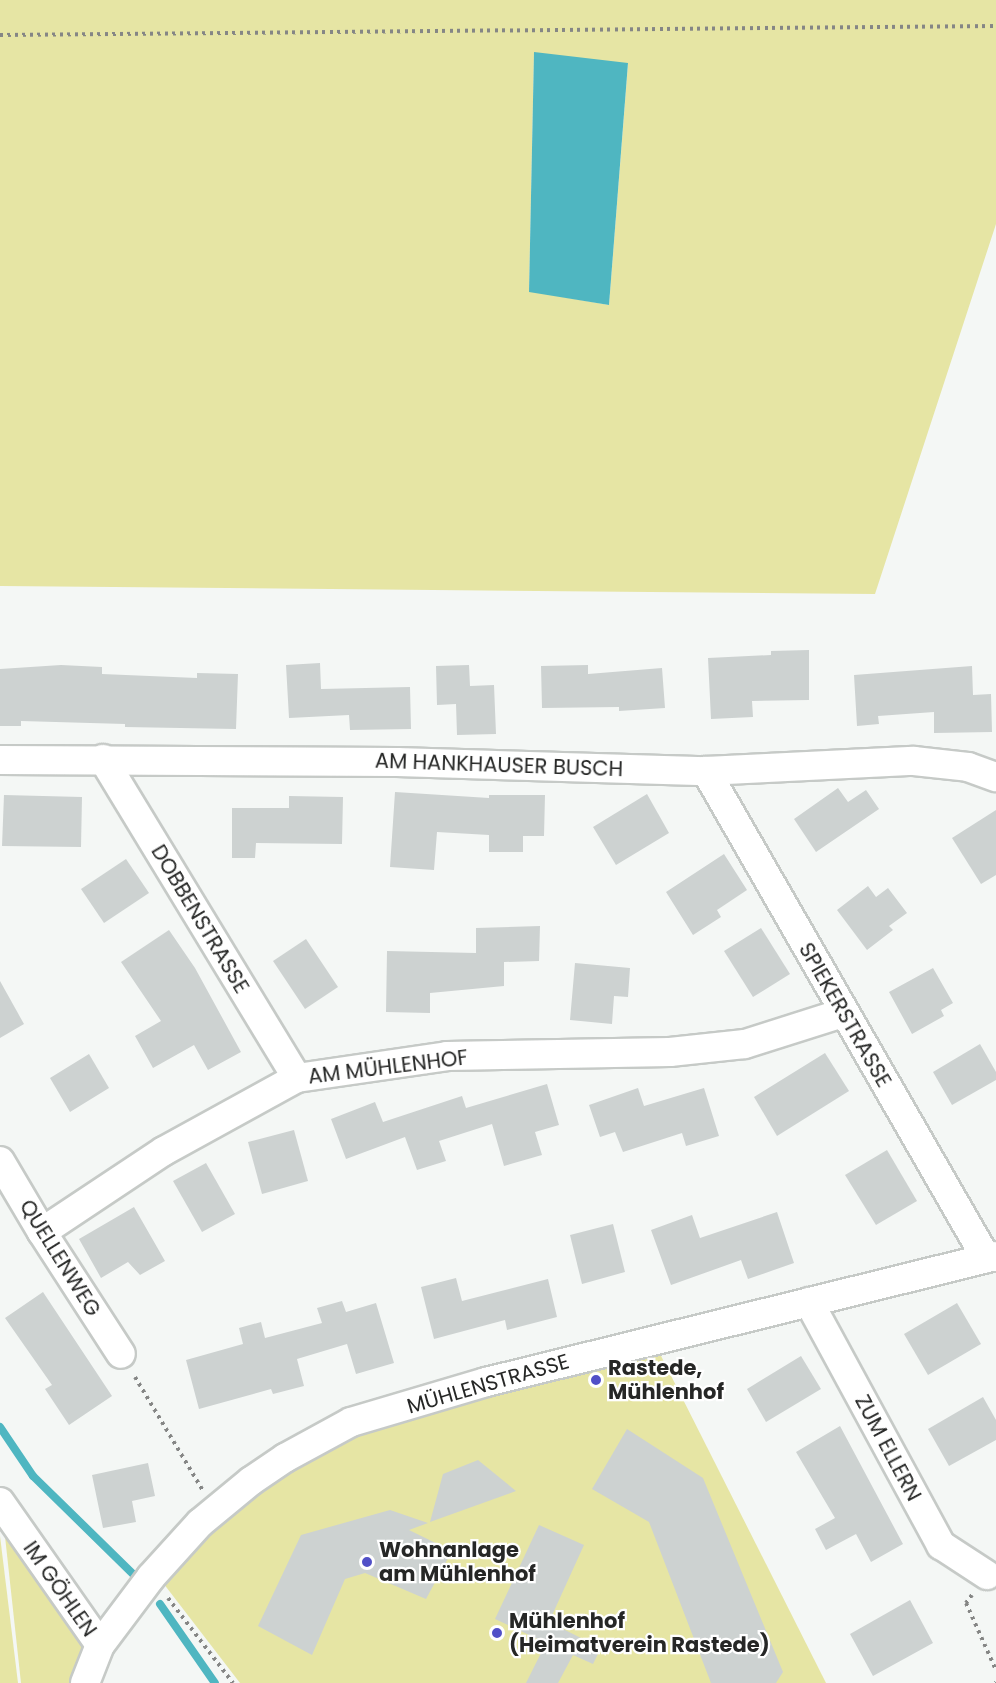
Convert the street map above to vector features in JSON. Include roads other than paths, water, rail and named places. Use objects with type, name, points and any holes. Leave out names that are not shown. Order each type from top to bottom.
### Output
[{"type":"street","name":"DOBBENSTRASSE","points":[[103,759],[297,1078]]},
{"type":"street","name":"AM HANKHAUSER BUSCH","points":[[0,760],[397,762],[706,771],[914,761],[968,767],[996,777]]},
{"type":"street","name":"SPIEKERSTRASSE","points":[[706,771],[843,1013],[991,1257]]},
{"type":"street","name":"AM MÜHLENHOF","points":[[42,1232],[164,1151],[297,1078],[447,1056],[670,1052],[745,1044],[843,1013]]},
{"type":"street","name":"QUELLENWEG","points":[[0,1161],[42,1232],[121,1353]]},
{"type":"street","name":"MÜHLENSTRASSE","points":[[85,1683],[100,1645],[178,1545],[215,1510],[285,1458],[351,1422],[486,1382],[991,1257]]},
{"type":"street","name":"ZUM ELLERN","points":[[809,1302],[941,1545],[987,1575]]},
{"type":"street","name":"IM GÖHLEN","points":[[0,1503],[100,1645]]},
{"type":"water","points":[[534,52],[628,63],[609,305],[529,292]]},
{"type":"waterway","points":[[0,1427],[33,1476],[135,1576]]},
{"type":"waterway","points":[[160,1604],[215,1683]]},
{"type":"place","name":"Rastede, Mühlenhof","points":[[596,1380]]},
{"type":"place","name":"Wohnanlage am Mühlenhof","points":[[367,1562]]},
{"type":"place","name":"Mühlenhof (Heimatverein Rastede)","points":[[497,1633]]}]
